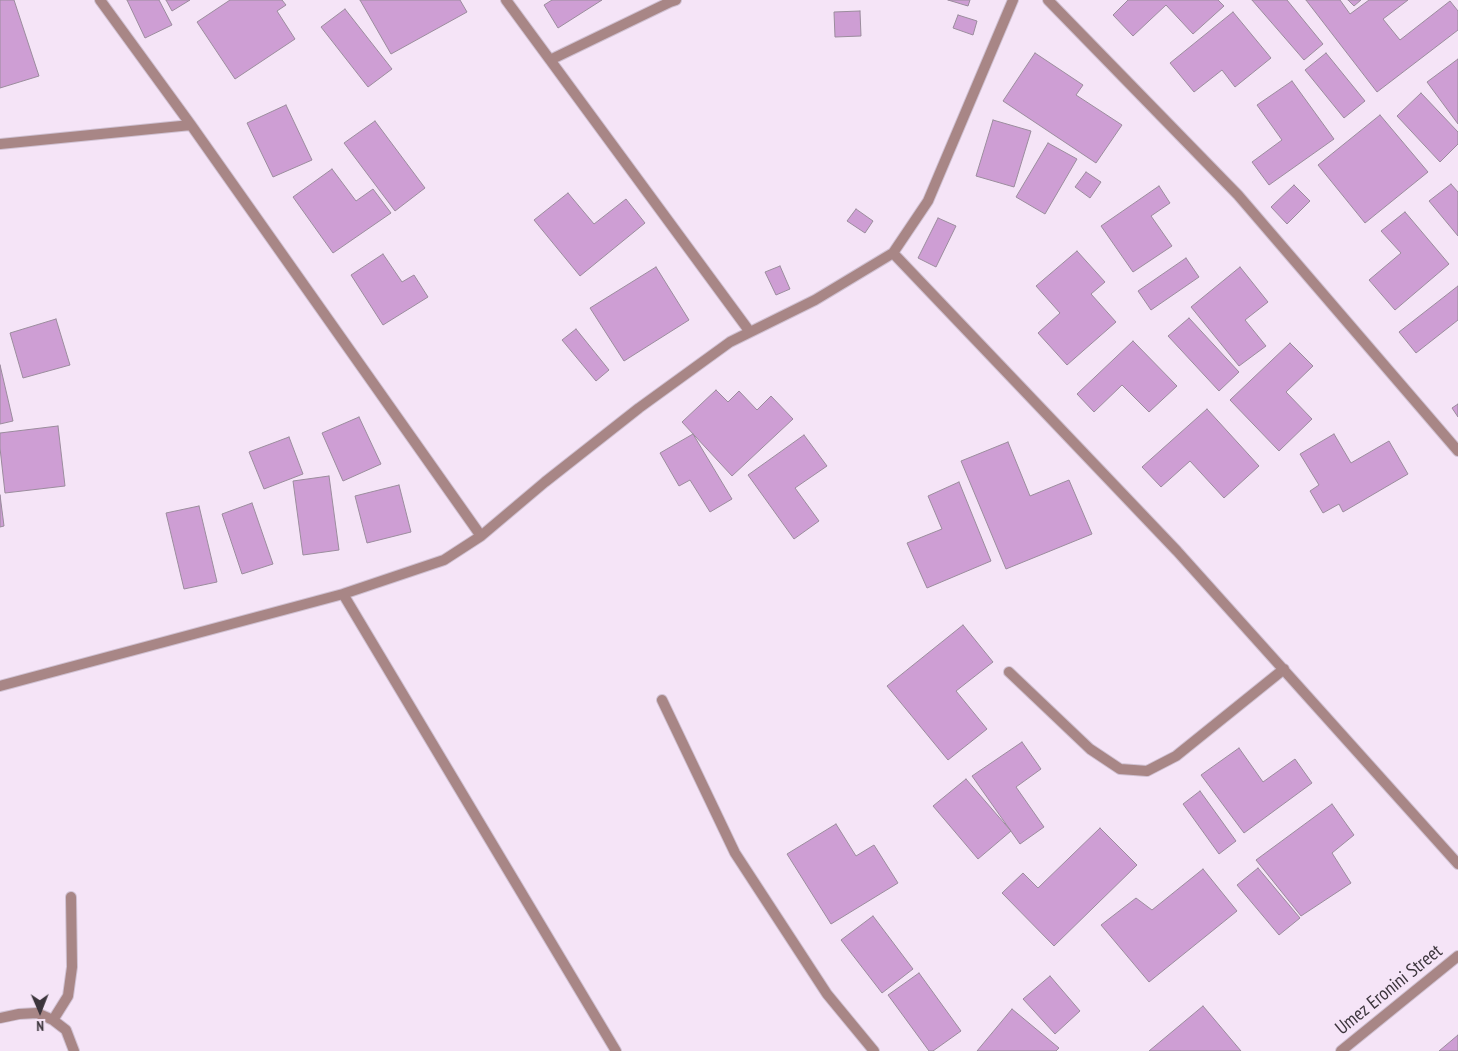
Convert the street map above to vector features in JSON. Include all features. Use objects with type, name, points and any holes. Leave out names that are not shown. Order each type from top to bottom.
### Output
[{"type":"street","points":[[100,0],[481,536]]},
{"type":"street","points":[[506,0],[750,332]]},
{"type":"street","points":[[550,60],[676,0]]},
{"type":"street","points":[[0,686],[343,594],[444,560],[481,536],[545,482],[639,408],[730,342],[815,300],[893,253],[928,201],[1013,0]]},
{"type":"street","points":[[1048,0],[1238,195],[1458,452]]},
{"type":"street","points":[[0,144],[190,125]]},
{"type":"street","points":[[893,253],[1177,551],[1458,864]]},
{"type":"street","points":[[343,594],[616,1051]]},
{"type":"street","points":[[1009,672],[1090,749],[1120,769],[1147,771],[1176,756],[1284,670]]},
{"type":"street","points":[[662,700],[735,853],[827,994],[874,1051]]},
{"type":"street","points":[[53,1020],[68,996],[72,967],[71,898]]},
{"type":"street","name":"Umez Eronini Street","points":[[1342,1051],[1458,956]]},
{"type":"street","points":[[0,1018],[37,1013],[53,1020],[66,1030],[74,1051]]},
{"type":"building","points":[[0,0],[14,0],[39,76],[0,88]]},
{"type":"building","points":[[127,0],[159,0],[172,25],[145,38]]},
{"type":"building","points":[[166,0],[190,0],[172,11]]},
{"type":"building","points":[[230,0],[282,0],[286,5],[277,11],[295,39],[235,79],[197,22]]},
{"type":"building","points":[[360,0],[460,0],[467,12],[391,54]]},
{"type":"building","points":[[552,0],[602,0],[558,28],[544,5]]},
{"type":"building","points":[[948,0],[970,0],[968,6]]},
{"type":"building","points":[[1128,0],[1218,0],[1224,6],[1193,34],[1166,5],[1133,36],[1113,15]]},
{"type":"building","points":[[1252,0],[1287,0],[1323,44],[1304,60]]},
{"type":"building","points":[[1306,0],[1340,0],[1350,14],[1369,0],[1408,0],[1383,19],[1400,40],[1450,1],[1458,11],[1458,30],[1377,92]]},
{"type":"building","points":[[1348,0],[1361,0],[1354,6]]},
{"type":"building","points":[[345,9],[392,69],[368,87],[321,27]]},
{"type":"building","points":[[860,11],[861,36],[835,37],[834,12]]},
{"type":"building","points":[[1233,12],[1271,58],[1235,87],[1222,70],[1194,92],[1170,63]]},
{"type":"building","points":[[958,15],[977,21],[973,35],[953,28]]},
{"type":"building","points":[[1035,53],[1083,85],[1076,95],[1122,125],[1096,163],[1003,101]]},
{"type":"building","points":[[1326,53],[1365,101],[1344,118],[1305,70]]},
{"type":"building","points":[[1458,59],[1458,124],[1427,82]]},
{"type":"building","points":[[1292,81],[1334,139],[1269,185],[1252,162],[1282,140],[1257,105]]},
{"type":"building","points":[[1421,93],[1458,132],[1458,144],[1440,162],[1397,116]]},
{"type":"building","points":[[286,105],[312,160],[273,177],[247,123]]},
{"type":"building","points":[[1380,115],[1428,172],[1365,223],[1318,165]]},
{"type":"building","points":[[993,120],[1031,131],[1014,187],[976,176]]},
{"type":"building","points":[[375,121],[425,188],[395,211],[344,143]]},
{"type":"building","points":[[1048,143],[1077,159],[1045,214],[1016,197]]},
{"type":"building","points":[[332,169],[356,201],[373,189],[391,213],[333,253],[293,197]]},
{"type":"building","points":[[1086,172],[1101,182],[1090,198],[1075,187]]},
{"type":"building","points":[[1451,184],[1458,192],[1458,236],[1429,201]]},
{"type":"building","points":[[1294,185],[1310,201],[1287,224],[1271,207]]},
{"type":"building","points":[[1159,186],[1170,203],[1151,216],[1172,246],[1133,272],[1101,226]]},
{"type":"building","points":[[568,193],[594,224],[626,199],[645,223],[580,276],[534,220]]},
{"type":"building","points":[[856,209],[873,221],[865,233],[847,221]]},
{"type":"building","points":[[1405,212],[1449,264],[1395,310],[1369,280],[1401,253],[1381,231]]},
{"type":"building","points":[[938,218],[956,226],[936,267],[918,258]]},
{"type":"building","points":[[1077,251],[1105,282],[1091,294],[1116,322],[1067,365],[1038,333],[1060,313],[1036,286]]},
{"type":"building","points":[[383,254],[402,282],[414,275],[428,297],[383,325],[351,275]]},
{"type":"building","points":[[1186,258],[1199,277],[1151,310],[1138,291]]},
{"type":"building","points":[[780,266],[790,289],[776,295],[765,272]]},
{"type":"building","points":[[656,267],[689,320],[624,361],[590,308]]},
{"type":"building","points":[[1240,267],[1268,302],[1245,320],[1266,346],[1239,366],[1191,307]]},
{"type":"building","points":[[1458,286],[1458,320],[1416,353],[1399,332]]},
{"type":"building","points":[[1189,318],[1239,372],[1219,391],[1168,336]]},
{"type":"building","points":[[56,319],[70,365],[23,378],[10,333]]},
{"type":"building","points":[[576,329],[609,370],[596,381],[562,340]]},
{"type":"building","points":[[1133,341],[1177,386],[1149,412],[1122,385],[1094,412],[1077,394]]},
{"type":"building","points":[[1290,343],[1313,366],[1286,392],[1312,419],[1279,451],[1230,400]]},
{"type":"building","points":[[0,365],[13,421],[0,424]]},
{"type":"building","points":[[716,390],[728,402],[739,391],[757,410],[771,396],[793,419],[732,476],[682,422]]},
{"type":"building","points":[[1458,404],[1458,417],[1452,408]]},
{"type":"building","points":[[1207,409],[1259,466],[1224,498],[1190,461],[1161,487],[1142,467]]},
{"type":"building","points":[[359,417],[381,464],[343,481],[322,433]]},
{"type":"building","points":[[58,426],[65,486],[5,493],[0,433]]},
{"type":"building","points":[[693,434],[732,499],[710,512],[690,480],[679,486],[660,453]]},
{"type":"building","points":[[1334,434],[1351,463],[1389,441],[1408,474],[1343,512],[1339,504],[1323,513],[1310,491],[1319,485],[1300,454]]},
{"type":"building","points":[[804,435],[827,466],[795,488],[819,521],[794,539],[748,475]]},
{"type":"building","points":[[289,437],[303,474],[264,489],[249,452]]},
{"type":"building","points":[[1008,442],[1030,496],[1069,480],[1092,534],[1006,569],[961,461]]},
{"type":"building","points":[[329,476],[339,550],[303,555],[293,481]]},
{"type":"building","points":[[959,482],[991,561],[927,588],[907,543],[942,529],[928,496]]},
{"type":"building","points":[[399,485],[411,532],[367,543],[355,496]]},
{"type":"building","points":[[0,495],[4,526],[0,527]]},
{"type":"building","points":[[252,503],[273,564],[242,574],[222,514]]},
{"type":"building","points":[[199,506],[217,582],[184,589],[166,513]]},
{"type":"building","points":[[963,625],[993,662],[956,691],[987,729],[948,760],[887,686]]},
{"type":"building","points":[[1022,742],[1041,769],[1016,787],[1044,827],[1020,844],[972,776]]},
{"type":"building","points":[[1239,748],[1263,782],[1295,759],[1312,783],[1244,833],[1201,775]]},
{"type":"building","points":[[966,779],[1011,831],[978,859],[933,806]]},
{"type":"building","points":[[1200,791],[1236,841],[1219,854],[1183,804]]},
{"type":"building","points":[[1332,804],[1354,835],[1332,853],[1351,883],[1301,916],[1256,860]]},
{"type":"building","points":[[836,824],[856,856],[874,845],[898,883],[831,924],[787,854]]},
{"type":"building","points":[[1100,828],[1137,865],[1054,946],[1002,893],[1023,873],[1038,888]]},
{"type":"building","points":[[1258,868],[1300,918],[1279,935],[1237,885]]},
{"type":"building","points":[[1203,869],[1237,911],[1149,982],[1101,925],[1136,898],[1152,910]]},
{"type":"building","points":[[873,916],[913,969],[882,993],[841,940]]},
{"type":"building","points":[[919,973],[961,1031],[933,1051],[929,1051],[888,995]]},
{"type":"building","points":[[1050,976],[1080,1011],[1055,1034],[1023,999]]},
{"type":"building","points":[[1203,1006],[1241,1051],[1149,1051]]},
{"type":"building","points":[[1012,1009],[1059,1048],[1056,1051],[977,1051]]},
{"type":"building","points":[[1458,1035],[1458,1051],[1439,1051]]}]
